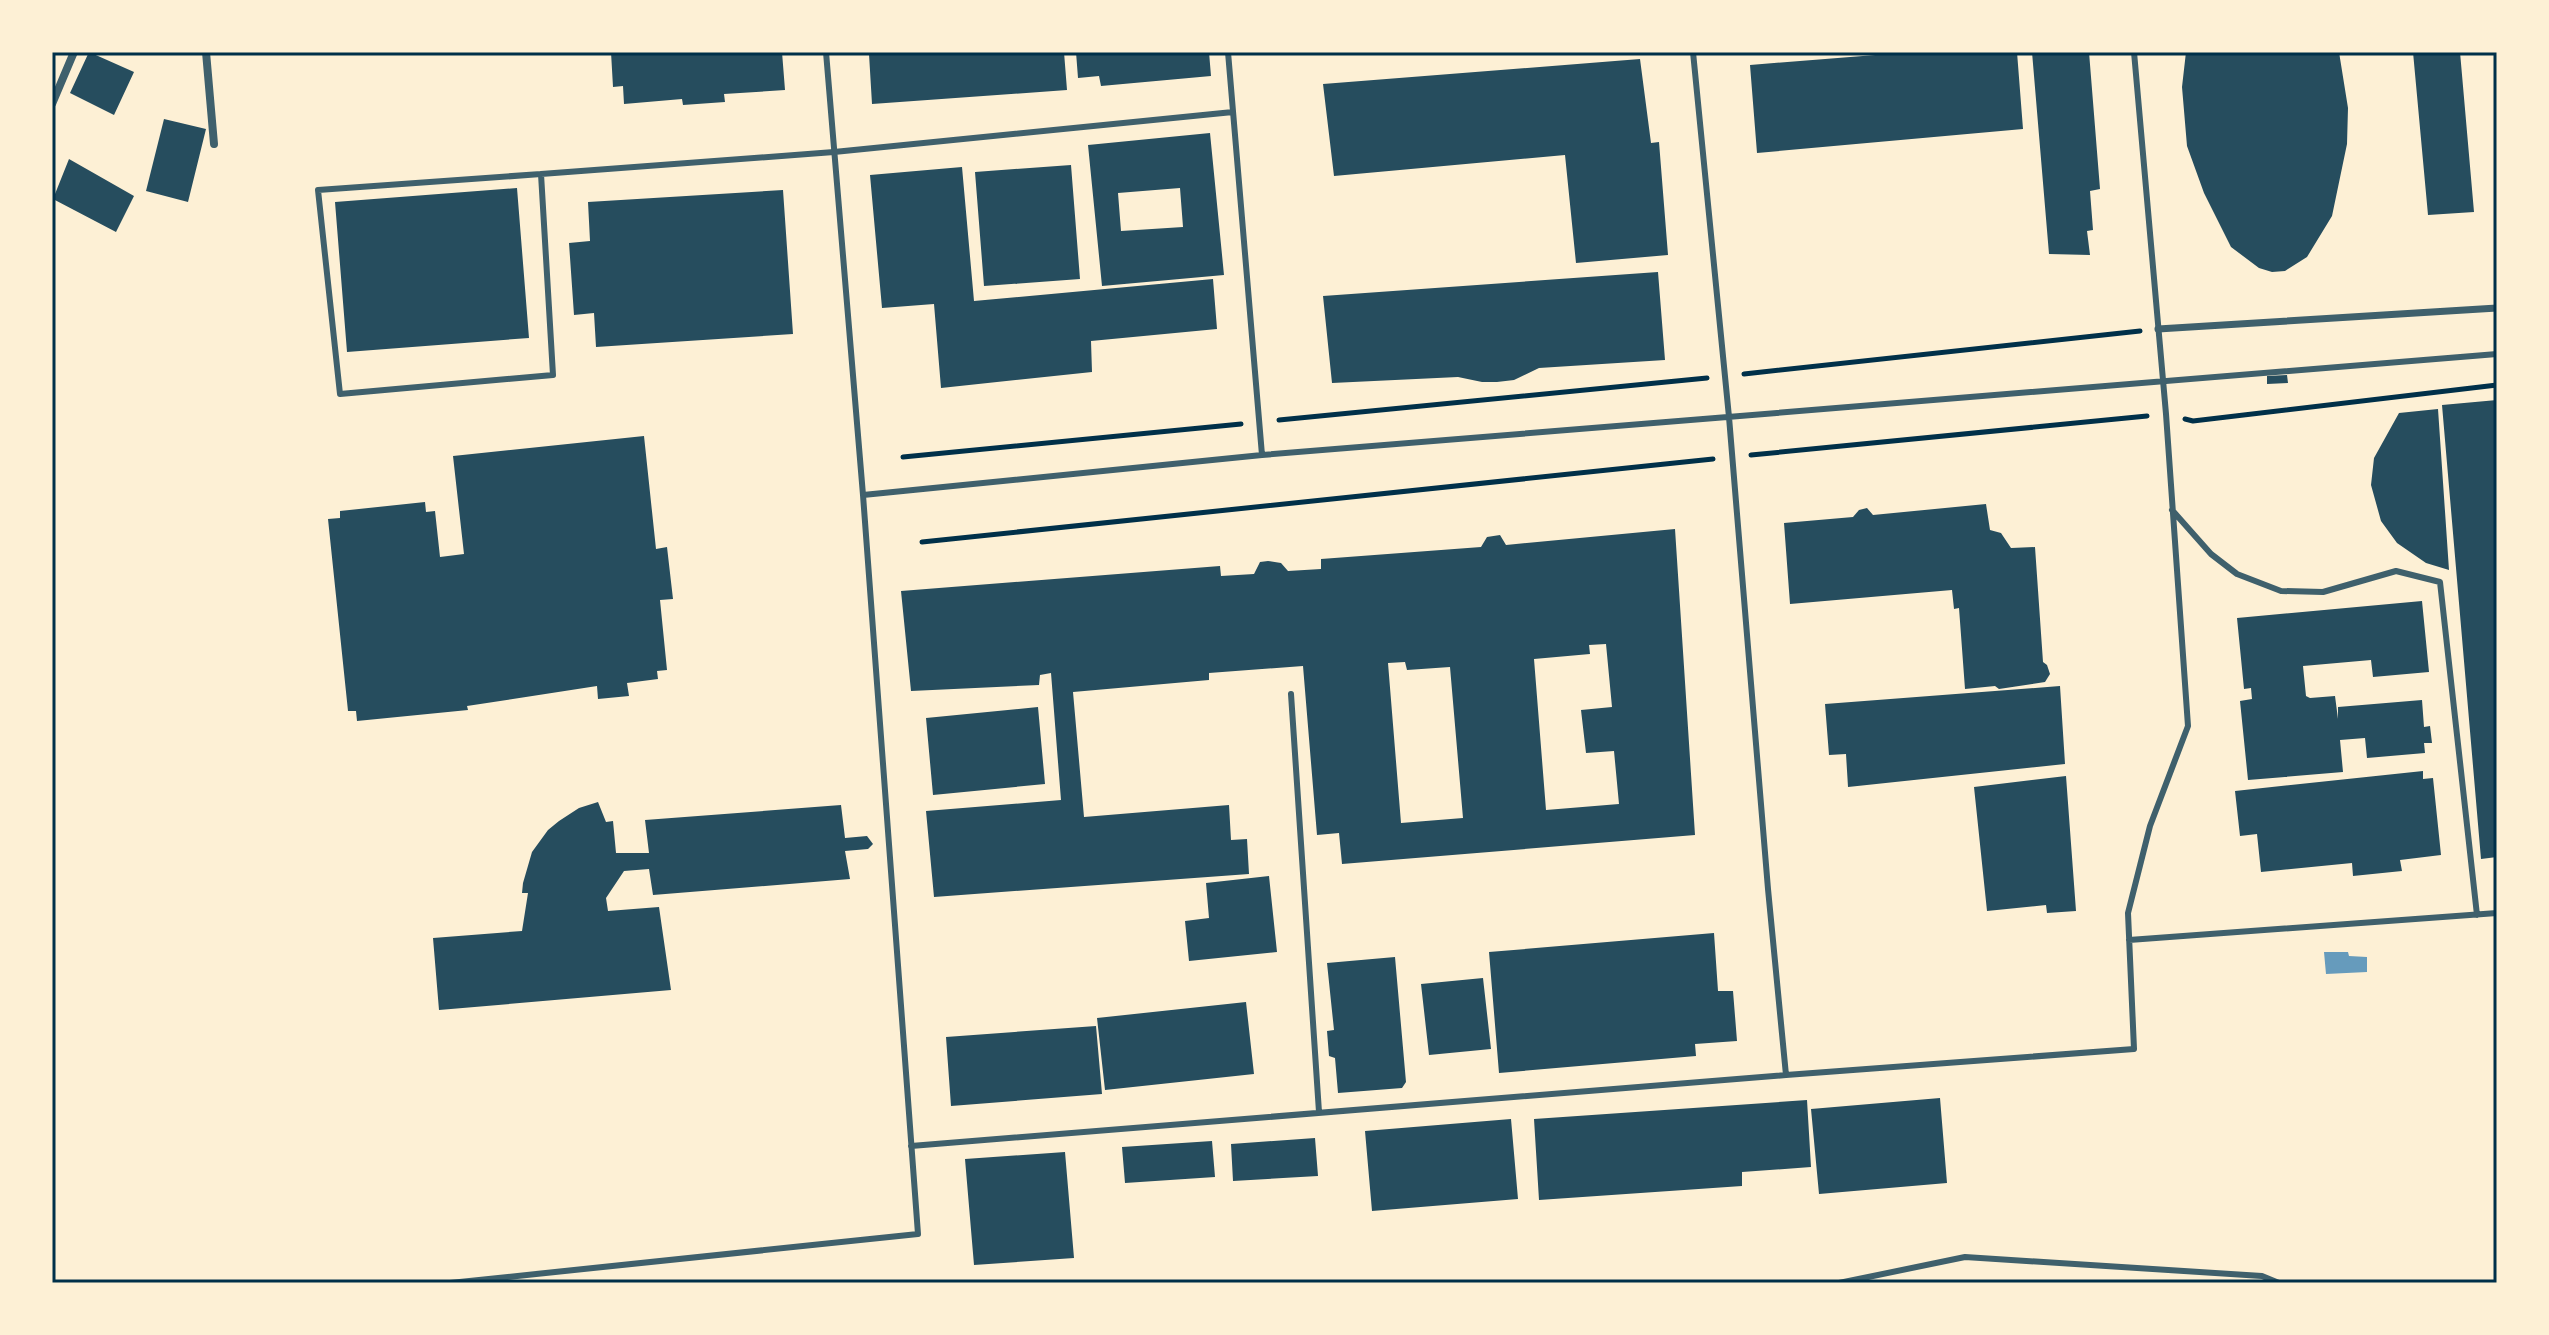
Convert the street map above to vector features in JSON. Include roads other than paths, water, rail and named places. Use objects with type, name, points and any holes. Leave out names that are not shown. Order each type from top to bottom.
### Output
[{"type":"street","points":[[52,102],[74,52]]},
{"type":"street","points":[[206,52],[214,144]]},
{"type":"street","points":[[2158,329],[2497,308]]},
{"type":"lane","points":[[450,1283],[918,1234],[863,495],[826,52]]},
{"type":"lane","points":[[1228,52],[1262,455]]},
{"type":"lane","points":[[1693,52],[1729,417],[1766,873],[1786,1075]]},
{"type":"lane","points":[[911,1146],[2134,1049],[2128,913],[2150,826],[2188,726],[2163,383],[2134,52]]},
{"type":"lane","points":[[541,174],[553,375],[340,394],[318,190],[834,152],[1233,112]]},
{"type":"lane","points":[[863,495],[1262,455],[2497,354]]},
{"type":"lane","points":[[2172,510],[2211,554],[2237,574],[2281,591],[2323,592],[2396,571],[2440,582],[2477,915]]},
{"type":"lane","points":[[1291,694],[1319,1112]]},
{"type":"lane","points":[[2129,940],[2497,913]]},
{"type":"lane","points":[[1839,1283],[1965,1257],[2262,1276],[2279,1283]]},
{"type":"water","points":[[2324,952],[2348,952],[2349,956],[2367,957],[2367,972],[2326,974]]}]
